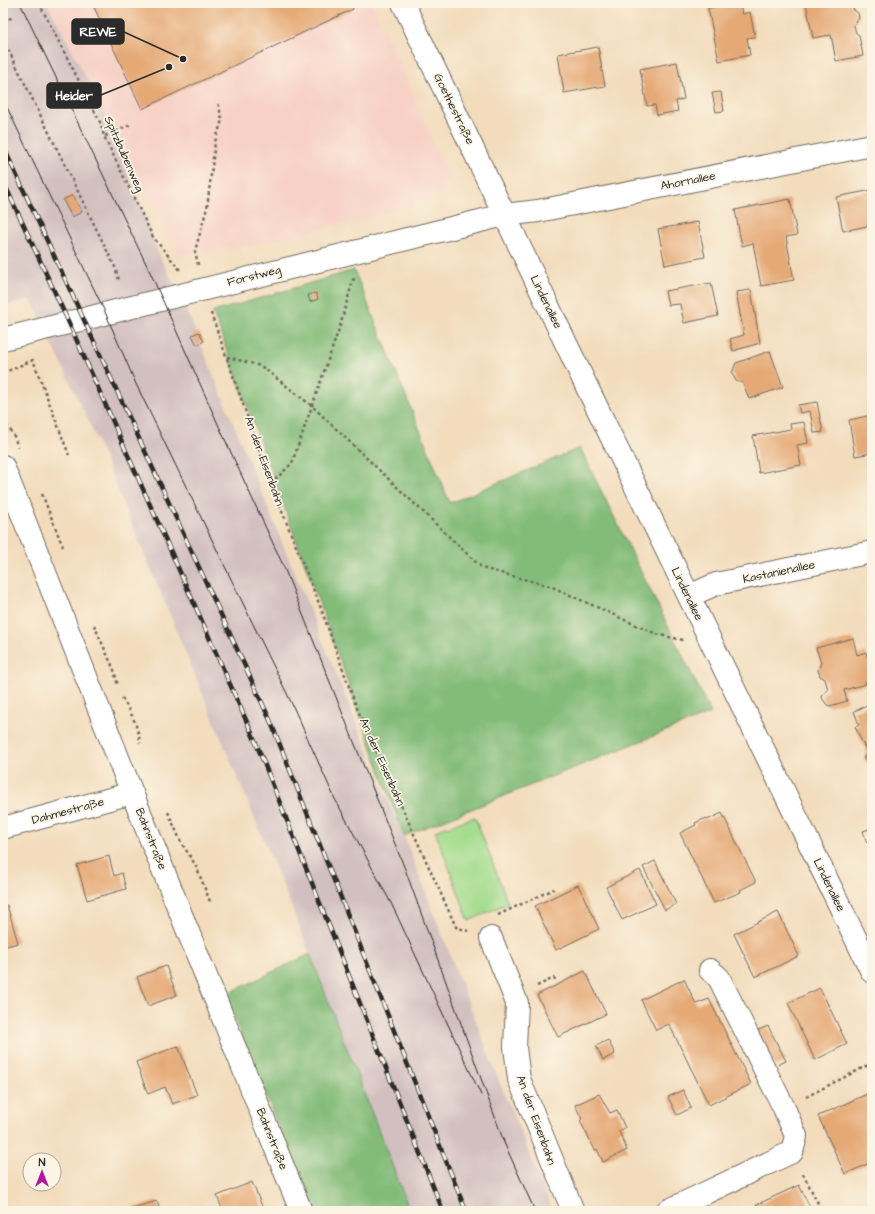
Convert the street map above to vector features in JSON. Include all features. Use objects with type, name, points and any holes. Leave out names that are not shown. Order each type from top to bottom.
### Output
[{"type":"street","name":"Goethestraße","points":[[403,3],[504,215]]},
{"type":"street","name":"Ahornallee","points":[[504,215],[538,211],[872,145]]},
{"type":"street","name":"Forstweg","points":[[3,339],[504,215]]},
{"type":"street","name":"Lindenallee","points":[[504,215],[872,972]]},
{"type":"street","name":"Bahnstraße","points":[[3,466],[132,793],[301,1211]]},
{"type":"street","name":"Kastanienallee","points":[[688,596],[716,584],[872,552]]},
{"type":"street","name":"Dahmestraße","points":[[3,828],[132,793]]},
{"type":"street","name":"An der Eisenbahn","points":[[491,938],[517,1003],[515,1047],[519,1079],[573,1211]]},
{"type":"street","points":[[667,1211],[792,1152],[796,1136],[784,1108],[718,978],[710,970]]},
{"type":"path","name":"Spitzbubenweg","points":[[39,3],[100,122],[104,136],[153,237],[175,266]]},
{"type":"path","points":[[3,21],[14,17]]},
{"type":"path","points":[[3,39],[112,260],[119,280]]},
{"type":"path","points":[[198,265],[195,251],[207,208],[215,142],[222,120],[218,102]]},
{"type":"path","points":[[104,136],[130,125]]},
{"type":"path","points":[[271,484],[292,463],[353,280]]},
{"type":"path","name":"An der Eisenbahn","points":[[203,289],[271,484],[320,606],[356,706],[456,927],[491,938]]},
{"type":"path","points":[[227,356],[261,366],[312,406],[482,568],[550,586],[656,634],[684,640]]},
{"type":"path","points":[[3,373],[32,360],[69,455]]},
{"type":"path","points":[[491,938],[496,916],[554,889]]},
{"type":"path","points":[[784,1108],[872,1063]]},
{"type":"path","points":[[792,1152],[822,1211]]},
{"type":"shaded area","points":[[3,3],[47,3],[103,109],[159,255],[186,308],[391,808],[404,836],[496,1073],[553,1211],[410,1211],[290,903],[93,431],[31,299],[3,306]]},
{"type":"shaded area","points":[[47,3],[373,3],[450,180],[434,201],[264,243],[181,256]]},
{"type":"green space","points":[[354,270],[450,503],[580,448],[711,713],[404,836],[213,312]]},
{"type":"green space","points":[[475,817],[508,903],[469,921],[435,831]]},
{"type":"green space","points":[[310,954],[410,1211],[313,1211],[225,995]]},
{"type":"building","points":[[92,3],[351,3],[353,9],[142,109]]},
{"type":"building","points":[[740,3],[742,14],[750,12],[755,37],[747,38],[750,55],[719,61],[708,8]]},
{"type":"building","points":[[852,3],[854,10],[858,13],[859,18],[854,25],[856,33],[859,35],[863,56],[836,61],[831,35],[813,38],[806,4]]},
{"type":"building","points":[[598,47],[605,86],[564,93],[558,54]]},
{"type":"building","points":[[677,62],[684,99],[676,101],[678,111],[657,115],[655,105],[647,106],[640,69]]},
{"type":"building","points":[[721,92],[724,111],[716,112],[712,93]]},
{"type":"building","points":[[872,190],[872,225],[843,231],[836,197]]},
{"type":"building","points":[[73,195],[82,212],[72,217],[63,200]]},
{"type":"building","points":[[790,199],[797,235],[786,237],[794,280],[761,286],[753,243],[742,246],[735,210]]},
{"type":"building","points":[[698,222],[705,257],[665,265],[658,229]]},
{"type":"building","points":[[711,283],[718,316],[684,323],[680,304],[668,305],[665,291]]},
{"type":"building","points":[[751,290],[760,343],[733,351],[730,339],[744,335],[736,292]]},
{"type":"building","points":[[316,293],[318,299],[310,302],[308,295]]},
{"type":"building","points":[[199,332],[204,341],[197,345],[192,335]]},
{"type":"building","points":[[770,351],[783,387],[749,399],[743,383],[736,381],[732,373],[736,363]]},
{"type":"building","points":[[817,402],[823,432],[814,433],[810,411],[800,413],[798,405]]},
{"type":"building","points":[[872,415],[872,453],[855,456],[849,420]]},
{"type":"building","points":[[804,422],[808,443],[797,445],[801,465],[759,473],[753,436],[791,429],[790,424]]},
{"type":"building","points":[[853,638],[857,655],[866,652],[872,680],[865,682],[866,684],[844,690],[847,701],[830,706],[827,705],[822,698],[823,694],[828,690],[825,679],[820,676],[818,670],[821,663],[816,648]]},
{"type":"building","points":[[872,704],[872,764],[870,765],[864,760],[867,752],[855,727],[859,725],[854,711]]},
{"type":"building","points":[[722,813],[756,882],[740,890],[741,892],[714,903],[680,833],[696,825],[695,823],[706,818],[707,820]]},
{"type":"building","points":[[872,828],[872,841],[867,843],[863,831]]},
{"type":"building","points":[[109,856],[114,876],[122,873],[126,889],[87,900],[77,865]]},
{"type":"building","points":[[655,861],[676,904],[665,910],[643,867]]},
{"type":"building","points":[[640,870],[656,904],[622,920],[606,887]]},
{"type":"building","points":[[578,885],[599,929],[556,950],[535,906]]},
{"type":"building","points":[[7,905],[18,943],[3,947],[3,906]]},
{"type":"building","points":[[778,912],[799,956],[755,977],[734,934]]},
{"type":"building","points":[[166,966],[177,995],[148,1006],[137,977]]},
{"type":"building","points":[[585,971],[606,1014],[558,1037],[537,995]]},
{"type":"building","points":[[684,979],[696,1004],[709,999],[751,1084],[709,1105],[669,1024],[656,1030],[641,1000]]},
{"type":"building","points":[[820,988],[847,1044],[815,1060],[788,1003]]},
{"type":"building","points":[[768,1026],[786,1061],[775,1066],[758,1030]]},
{"type":"building","points":[[608,1040],[615,1054],[603,1060],[596,1046]]},
{"type":"building","points":[[178,1046],[197,1095],[172,1104],[165,1087],[148,1094],[136,1062]]},
{"type":"building","points":[[683,1090],[691,1108],[677,1115],[668,1097]]},
{"type":"building","points":[[599,1094],[610,1113],[617,1110],[625,1128],[619,1131],[627,1150],[603,1162],[580,1121],[582,1119],[575,1105]]},
{"type":"building","points":[[867,1094],[872,1105],[872,1162],[845,1174],[818,1116]]},
{"type":"building","points":[[252,1182],[264,1211],[223,1211],[217,1196]]},
{"type":"building","points":[[799,1185],[812,1211],[759,1211],[756,1205]]},
{"type":"building","points":[[157,1201],[160,1211],[122,1211]]},
{"type":"tram line","points":[[20,3],[150,272],[283,565],[405,869],[504,1142]]},
{"type":"tram line","points":[[3,99],[105,312],[136,384],[292,704],[335,799],[392,905],[481,1095]]},
{"type":"tram line","points":[[502,1138],[535,1211]]},
{"type":"railway","points":[[3,146],[270,720],[466,1211]]},
{"type":"railway","points":[[3,181],[69,323],[254,738],[443,1211]]},
{"type":"place","name":"REWE","points":[[183,59]]},
{"type":"place","name":"Heider","points":[[169,67]]}]
